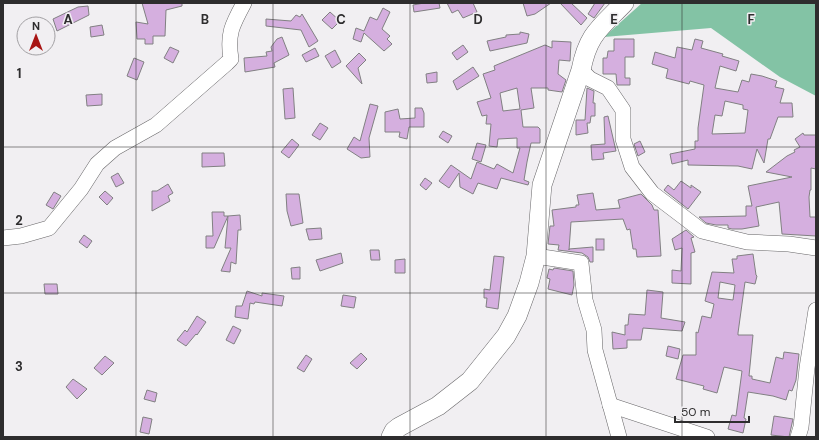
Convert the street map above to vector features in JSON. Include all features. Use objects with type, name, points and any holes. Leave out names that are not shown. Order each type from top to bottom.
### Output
[{"type":"main road","points":[[391,437],[394,431],[399,427],[438,406],[470,381],[506,336],[517,316],[529,283],[536,256],[542,186],[581,70],[588,42],[624,3]]},
{"type":"street","points":[[3,238],[21,236],[49,228],[81,189],[97,164],[110,152],[156,125],[227,63],[231,59],[228,43],[233,24],[244,3]]},
{"type":"street","points":[[581,70],[590,79],[608,88],[623,110],[623,139],[632,167],[652,192],[702,231],[747,242],[789,244],[816,248]]},
{"type":"street","points":[[536,256],[581,263],[585,300],[594,330],[595,350],[620,437]]},
{"type":"street","points":[[798,437],[801,427],[807,368],[816,310]]},
{"type":"street","points":[[610,405],[707,437]]},
{"type":"green space","points":[[642,3],[816,3],[816,96],[780,77],[711,28],[604,37]]},
{"type":"building","points":[[142,3],[182,3],[182,6],[166,10],[165,36],[153,36],[153,44],[145,44],[145,39],[137,39],[136,22],[148,24]]},
{"type":"building","points":[[439,3],[440,8],[414,12],[413,5]]},
{"type":"building","points":[[447,3],[473,3],[477,12],[463,18],[458,10],[452,13]]},
{"type":"building","points":[[523,3],[551,3],[535,14],[527,16]]},
{"type":"building","points":[[560,3],[571,3],[587,18],[581,25]]},
{"type":"building","points":[[595,3],[605,3],[594,18],[588,14]]},
{"type":"building","points":[[88,6],[89,15],[57,31],[56,18],[78,7]]},
{"type":"building","points":[[383,8],[390,12],[382,29],[390,36],[387,39],[392,44],[384,51],[364,33],[361,42],[353,39],[356,28],[364,31],[370,17],[377,20]]},
{"type":"building","points":[[330,12],[340,21],[332,29],[322,20]]},
{"type":"building","points":[[302,14],[318,41],[309,47],[301,30],[266,26],[266,19],[291,21],[296,15],[300,17]]},
{"type":"building","points":[[102,25],[104,35],[91,37],[90,27]]},
{"type":"building","points":[[520,32],[529,34],[527,43],[490,51],[487,41],[506,37],[506,35],[520,34]]},
{"type":"building","points":[[282,37],[289,55],[274,63],[275,67],[245,72],[244,58],[267,56],[266,52],[272,51],[271,47],[277,39]]},
{"type":"building","points":[[614,39],[634,39],[634,57],[625,57],[625,78],[630,78],[630,85],[617,85],[616,74],[603,74],[603,58],[607,58],[608,51],[614,51]]},
{"type":"building","points":[[695,39],[703,41],[701,48],[723,54],[722,56],[739,61],[736,71],[720,66],[715,88],[738,92],[742,80],[749,82],[751,74],[777,81],[775,87],[784,89],[780,103],[792,103],[793,117],[778,117],[770,139],[768,139],[764,163],[757,149],[752,169],[738,166],[688,165],[688,160],[672,164],[670,154],[695,149],[695,141],[698,141],[698,128],[704,85],[690,81],[689,84],[666,78],[668,69],[652,64],[655,52],[675,58],[677,47],[692,50]],"holes":[[[725,101],[743,105],[743,109],[748,110],[745,133],[712,134],[715,115],[722,116]]]},
{"type":"building","points":[[552,41],[571,42],[570,61],[559,60],[558,74],[566,80],[562,92],[548,90],[548,88],[531,88],[534,108],[521,110],[523,127],[538,127],[540,129],[540,143],[531,143],[524,180],[529,182],[528,185],[501,178],[497,189],[478,183],[473,194],[460,187],[459,173],[449,188],[439,181],[451,165],[471,179],[477,162],[494,169],[497,164],[513,173],[520,148],[517,148],[517,138],[498,139],[497,147],[489,146],[491,124],[486,124],[487,115],[482,116],[477,102],[491,98],[483,74],[495,70],[494,66],[545,45],[552,48]],"holes":[[[517,88],[520,109],[503,111],[500,93]]]},
{"type":"building","points":[[463,45],[468,52],[457,60],[452,53]]},
{"type":"building","points":[[170,47],[179,51],[173,63],[164,58]]},
{"type":"building","points":[[315,48],[319,56],[306,62],[302,55]]},
{"type":"building","points":[[335,50],[341,62],[332,68],[325,56]]},
{"type":"building","points":[[359,53],[366,60],[358,68],[362,84],[346,66]]},
{"type":"building","points":[[134,58],[144,62],[137,80],[127,76]]},
{"type":"building","points":[[473,67],[479,76],[457,90],[453,81]]},
{"type":"building","points":[[437,72],[437,82],[427,83],[426,74]]},
{"type":"building","points":[[293,88],[295,118],[285,119],[283,89]]},
{"type":"building","points":[[587,88],[594,91],[593,103],[595,103],[595,116],[591,116],[590,123],[587,123],[588,133],[576,135],[576,120],[585,120]]},
{"type":"building","points":[[102,94],[102,105],[87,106],[86,95]]},
{"type":"building","points":[[370,104],[378,106],[369,138],[370,157],[361,158],[347,149],[354,137],[360,141]]},
{"type":"building","points":[[415,108],[422,108],[424,113],[424,127],[409,127],[407,139],[399,137],[400,132],[385,132],[385,112],[398,109],[400,119],[415,118]]},
{"type":"building","points":[[608,116],[616,151],[603,153],[604,159],[592,160],[591,145],[605,144],[604,117]]},
{"type":"building","points":[[320,123],[328,128],[320,140],[312,135]]},
{"type":"building","points":[[443,131],[452,136],[448,143],[439,137]]},
{"type":"building","points":[[803,133],[804,135],[816,135],[816,169],[811,168],[811,190],[809,197],[810,217],[816,217],[816,236],[782,234],[779,202],[756,207],[759,226],[732,229],[728,228],[728,225],[706,223],[699,217],[746,216],[746,206],[752,206],[748,186],[792,177],[766,172],[800,147],[795,139]]},
{"type":"building","points":[[292,139],[299,145],[289,158],[281,152]]},
{"type":"building","points":[[640,141],[645,152],[638,156],[634,144]]},
{"type":"building","points":[[477,143],[486,145],[481,162],[472,159]]},
{"type":"building","points":[[202,153],[224,153],[225,166],[202,167]]},
{"type":"building","points":[[118,173],[124,183],[116,187],[111,177]]},
{"type":"building","points":[[425,178],[432,183],[426,190],[420,185]]},
{"type":"building","points":[[681,181],[691,188],[691,185],[701,192],[688,209],[664,190],[668,185],[674,190]]},
{"type":"building","points":[[168,184],[173,193],[168,196],[170,201],[152,211],[152,191],[157,191]]},
{"type":"building","points":[[105,191],[113,198],[107,205],[99,197]]},
{"type":"building","points":[[54,192],[61,196],[53,209],[46,205]]},
{"type":"building","points":[[593,193],[596,210],[620,208],[618,200],[641,194],[652,205],[654,210],[658,210],[661,256],[637,257],[636,249],[633,249],[630,229],[627,230],[623,219],[571,222],[569,249],[593,247],[593,262],[590,262],[588,257],[582,253],[558,250],[559,245],[548,244],[550,226],[554,226],[552,210],[576,207],[576,205],[579,205],[577,195]]},
{"type":"building","points":[[286,194],[299,194],[303,223],[291,226],[287,211]]},
{"type":"building","points":[[212,212],[224,212],[224,216],[228,216],[214,248],[206,248],[206,236],[213,236]]},
{"type":"building","points":[[240,215],[241,230],[238,230],[236,264],[231,262],[230,272],[221,271],[231,248],[225,248],[228,216]]},
{"type":"building","points":[[321,228],[322,239],[309,240],[306,229]]},
{"type":"building","points":[[686,230],[694,237],[691,238],[695,252],[691,253],[691,284],[672,283],[672,270],[681,271],[682,248],[675,250],[672,239]]},
{"type":"building","points":[[84,235],[92,241],[87,248],[79,242]]},
{"type":"building","points":[[596,239],[604,239],[604,250],[596,250]]},
{"type":"building","points":[[370,250],[379,250],[380,260],[371,260]]},
{"type":"building","points":[[341,253],[343,263],[320,271],[316,260]]},
{"type":"building","points":[[753,254],[757,276],[755,284],[745,282],[738,333],[738,335],[753,335],[749,376],[752,376],[752,379],[770,383],[776,357],[783,359],[784,352],[799,354],[796,380],[792,391],[789,390],[786,400],[773,396],[748,392],[744,418],[746,419],[743,433],[728,429],[732,415],[736,416],[742,371],[724,367],[717,393],[703,389],[704,386],[676,379],[683,355],[696,355],[696,332],[698,333],[702,316],[711,318],[714,304],[705,301],[712,272],[734,273],[732,259],[737,259],[737,256]],"holes":[[[720,282],[735,285],[733,300],[718,298]]]},
{"type":"building","points":[[494,256],[504,257],[498,309],[486,307],[487,298],[484,298],[484,289],[490,290]]},
{"type":"building","points":[[405,259],[405,273],[395,273],[395,260]]},
{"type":"building","points":[[300,267],[300,279],[292,279],[291,268]]},
{"type":"building","points":[[554,268],[573,271],[574,285],[572,295],[548,289],[550,279],[547,278],[549,269],[553,270]]},
{"type":"building","points":[[44,284],[57,284],[58,294],[45,294]]},
{"type":"building","points":[[647,290],[663,292],[661,318],[685,322],[682,331],[643,328],[641,340],[627,340],[627,348],[613,349],[612,332],[625,335],[625,325],[628,325],[629,314],[645,315]]},
{"type":"building","points":[[247,291],[262,296],[262,293],[284,296],[282,306],[255,302],[254,304],[250,303],[248,319],[235,317],[236,306],[242,306]]},
{"type":"building","points":[[343,295],[356,297],[354,308],[341,306]]},
{"type":"building","points":[[197,316],[206,322],[197,335],[196,334],[186,346],[177,340],[185,330],[187,332]]},
{"type":"building","points":[[233,326],[241,330],[234,344],[226,340]]},
{"type":"building","points":[[668,346],[680,349],[678,359],[666,356]]},
{"type":"building","points":[[361,353],[367,359],[357,369],[350,363]]},
{"type":"building","points":[[306,355],[312,359],[304,372],[297,368]]},
{"type":"building","points":[[105,356],[114,363],[102,375],[94,368]]},
{"type":"building","points":[[73,379],[87,389],[77,399],[66,387]]},
{"type":"building","points":[[147,390],[157,393],[155,402],[144,399]]},
{"type":"building","points":[[774,416],[793,419],[789,437],[771,435]]},
{"type":"building","points":[[143,417],[152,419],[149,434],[140,432]]}]
